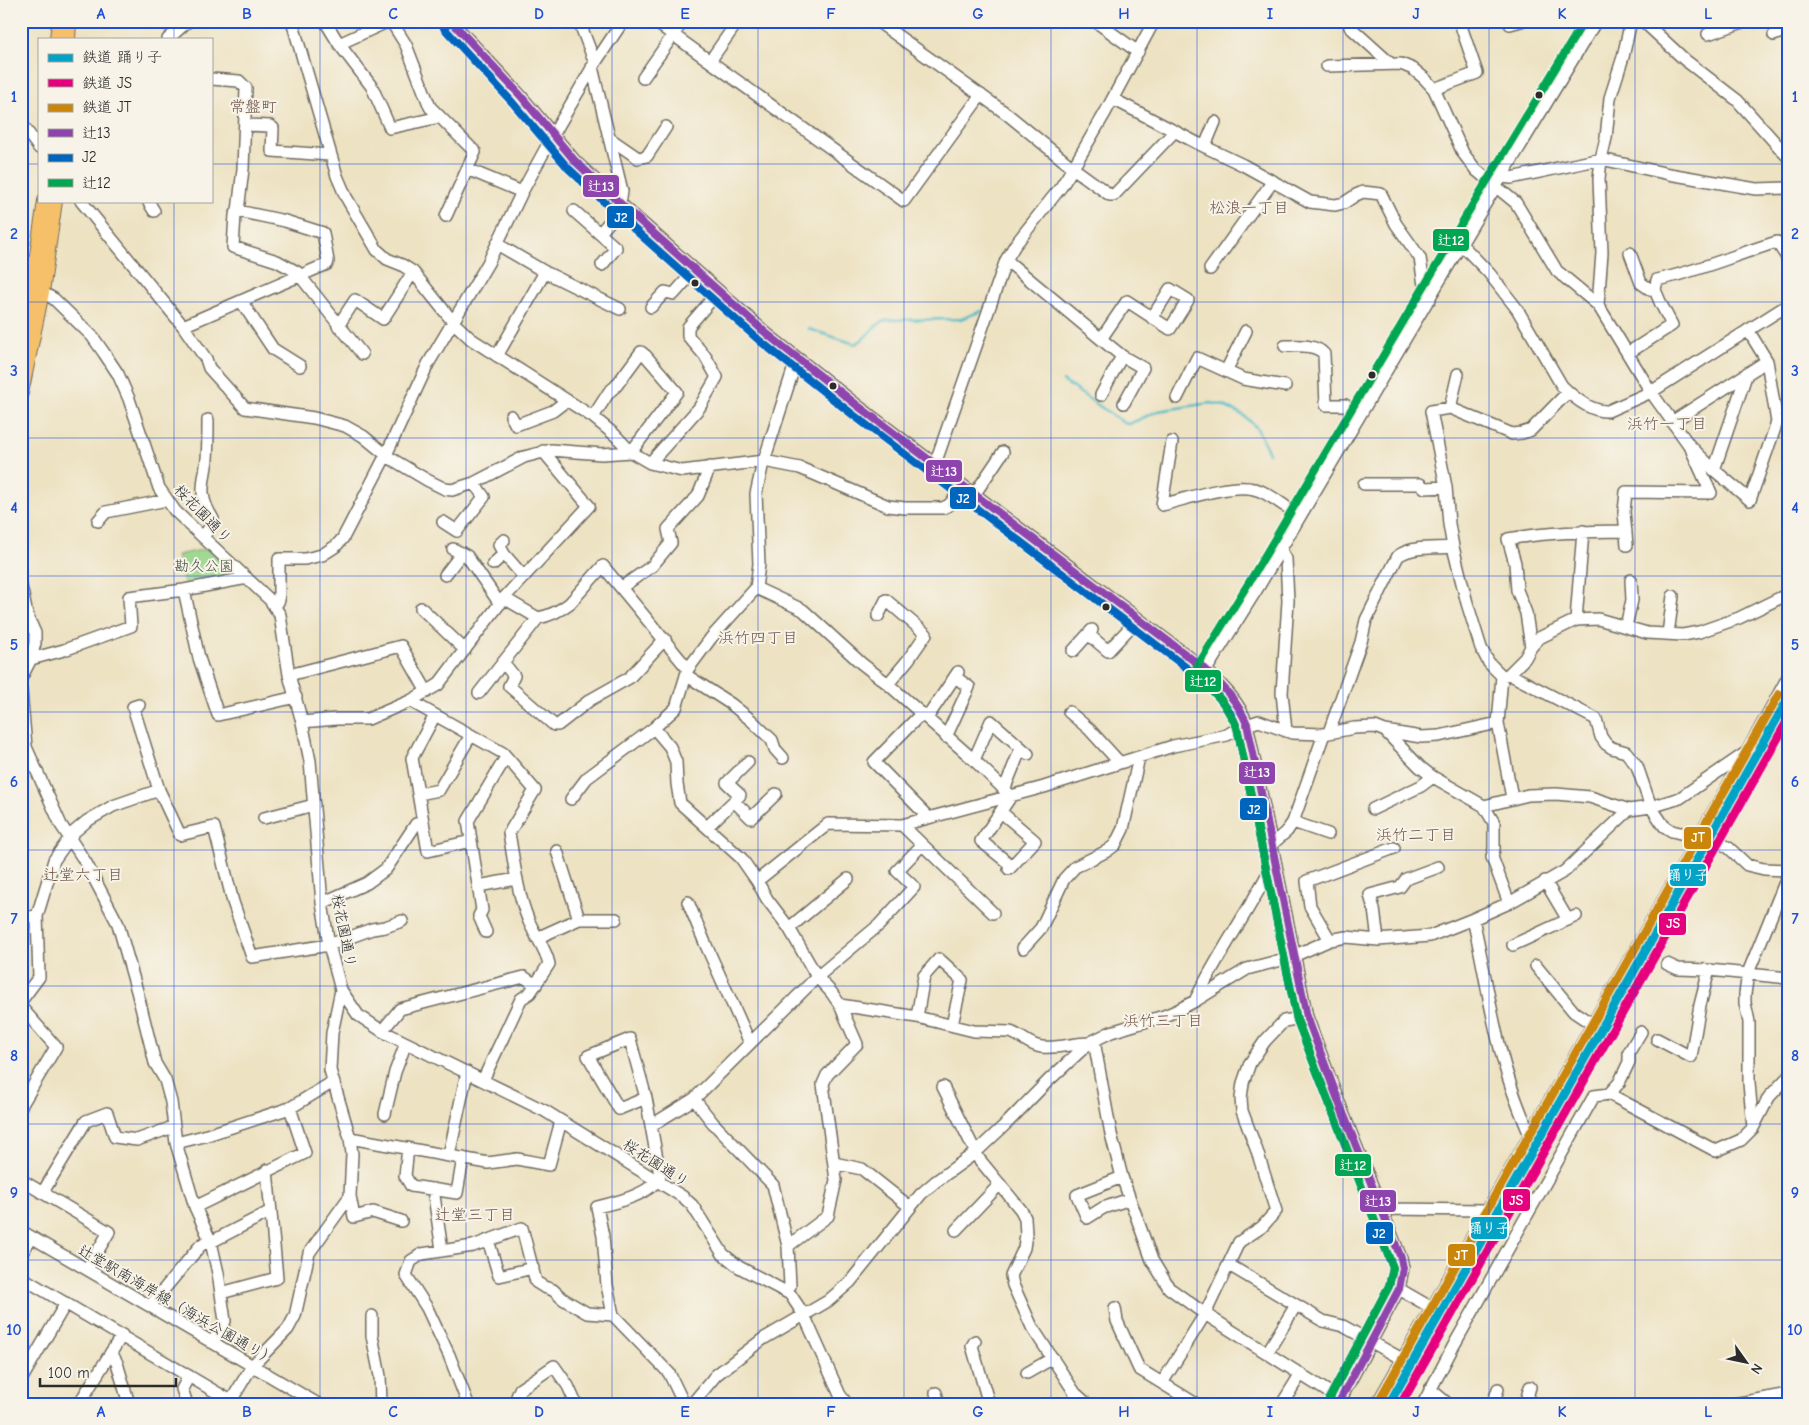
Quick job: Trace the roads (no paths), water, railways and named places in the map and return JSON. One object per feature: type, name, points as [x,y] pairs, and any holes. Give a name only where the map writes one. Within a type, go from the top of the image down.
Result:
[{"type":"main road","points":[[57,38],[59,21]]},
{"type":"main road","points":[[68,38],[70,21]]},
{"type":"main road","points":[[21,393],[32,288],[45,202]]},
{"type":"main road","points":[[21,343],[32,288],[55,202]]},
{"type":"street","points":[[169,38],[188,21]]},
{"type":"street","points":[[292,21],[330,155],[346,197],[377,250],[388,259],[413,272],[454,323],[471,339],[592,417],[615,435],[631,452],[650,463],[682,471],[764,461],[800,468],[888,506],[913,509],[949,506],[964,487]]},
{"type":"street","points":[[325,21],[339,44],[372,87],[390,128],[440,117]]},
{"type":"street","points":[[339,44],[390,21],[406,46],[430,107],[474,152],[446,216]]},
{"type":"street","points":[[451,21],[520,95],[575,161],[719,291],[797,358],[974,495],[1206,670],[1223,686],[1239,707],[1247,724],[1307,1016],[1401,1258],[1403,1268],[1399,1289],[1342,1402],[1168,1288],[1152,1260],[1122,1178],[1092,1042]]},
{"type":"street","points":[[579,21],[594,65],[622,191],[622,205],[600,233]]},
{"type":"street","points":[[276,607],[279,600],[279,559],[305,559],[322,555],[336,546],[351,525],[428,364],[454,323],[553,135],[594,65],[623,21]]},
{"type":"street","points":[[654,21],[904,202],[981,95]]},
{"type":"street","points":[[643,78],[683,21]]},
{"type":"street","points":[[710,61],[738,21]]},
{"type":"street","points":[[877,21],[1007,114],[1073,168],[1110,195],[1114,194],[1174,131]]},
{"type":"street","points":[[1095,21],[1138,52]]},
{"type":"street","points":[[935,464],[1006,260],[1015,245],[1061,187],[1073,168],[1113,99],[1154,21]]},
{"type":"street","points":[[1349,21],[1350,27],[1391,64]]},
{"type":"street","points":[[1510,21],[1510,24],[1521,21]]},
{"type":"street","points":[[1206,670],[1596,21]]},
{"type":"street","points":[[1598,305],[1602,253],[1599,179],[1601,159],[1606,138],[1610,98],[1623,57],[1631,21]]},
{"type":"street","points":[[1643,21],[1684,60],[1737,100],[1788,157]]},
{"type":"street","points":[[1708,34],[1746,21]]},
{"type":"street","points":[[1434,89],[1477,72],[1462,28]]},
{"type":"street","points":[[1774,35],[1788,29]]},
{"type":"street","points":[[1327,66],[1401,64],[1413,69],[1424,78],[1434,89],[1463,153],[1476,170],[1500,182],[1516,203],[1557,271],[1598,305],[1651,392],[1689,445],[1714,470],[1750,500],[1783,422],[1767,361],[1748,330]]},
{"type":"street","points":[[212,79],[239,80],[246,88],[238,211],[235,215],[233,247],[277,261],[296,272],[362,354]]},
{"type":"street","points":[[1113,99],[1174,131],[1244,164],[1310,202],[1325,205],[1344,203],[1363,192],[1381,194],[1396,224],[1420,258],[1425,292],[1430,299]]},
{"type":"street","points":[[1205,146],[1215,122]]},
{"type":"street","points":[[21,123],[38,147]]},
{"type":"street","points":[[245,125],[270,126],[273,128],[272,151],[330,155]]},
{"type":"street","points":[[609,138],[638,158],[647,156],[667,127]]},
{"type":"street","points":[[1500,182],[1601,159],[1669,174],[1756,189],[1788,188]]},
{"type":"street","points":[[467,169],[522,192]]},
{"type":"street","points":[[1210,268],[1273,181]]},
{"type":"street","points":[[82,202],[183,326],[206,359],[209,368],[245,408],[314,418],[345,426],[363,436],[386,455],[445,489],[452,490],[474,483],[504,466],[543,451],[602,454],[631,452],[677,392],[641,352],[592,417]]},
{"type":"street","points":[[183,326],[327,264],[323,232],[285,221],[238,211]]},
{"type":"street","points":[[574,211],[616,248],[602,265]]},
{"type":"street","points":[[1628,353],[1672,325],[1655,290],[1657,280],[1685,274],[1744,252],[1778,242],[1788,259]]},
{"type":"street","points":[[497,244],[545,272],[620,309]]},
{"type":"street","points":[[1462,245],[1489,273],[1517,309],[1562,386],[1593,409],[1600,411],[1608,411],[1651,392],[1788,305]]},
{"type":"street","points":[[1630,254],[1641,283],[1648,289],[1655,290]]},
{"type":"street","points":[[1006,260],[1122,356],[1153,375]]},
{"type":"street","points":[[651,307],[665,292],[674,294],[695,270]]},
{"type":"street","points":[[338,326],[355,300],[383,319],[413,272]]},
{"type":"street","points":[[497,356],[545,272]]},
{"type":"street","name":"桜花園通り","points":[[32,288],[54,299],[92,336],[118,374],[129,400],[159,488],[175,511],[247,578],[279,611],[289,675],[302,722],[312,777],[322,903],[329,946],[341,990],[358,1015],[382,1031],[483,1080],[561,1121],[658,1180],[692,1205],[714,1242],[730,1261],[787,1291],[804,1315],[840,1395],[847,1404]]},
{"type":"street","points":[[650,463],[699,408],[717,377],[705,356],[688,336],[688,327],[719,291]]},
{"type":"street","points":[[1101,339],[1123,299],[1152,318]]},
{"type":"street","points":[[241,301],[273,349],[300,366]]},
{"type":"street","points":[[1226,371],[1246,331]]},
{"type":"street","points":[[1285,346],[1321,350],[1324,354],[1326,405],[1345,405],[1360,415]]},
{"type":"street","points":[[1101,395],[1122,356]]},
{"type":"street","points":[[571,799],[587,778],[654,728],[676,708],[687,672],[711,638],[756,588],[759,564],[756,494],[764,461],[797,358]]},
{"type":"street","points":[[1177,398],[1197,358],[1243,379],[1285,386]]},
{"type":"street","points":[[1672,422],[1767,361]]},
{"type":"street","points":[[1124,403],[1143,368]]},
{"type":"street","points":[[1450,408],[1458,374]]},
{"type":"street","points":[[1714,470],[1747,374]]},
{"type":"street","points":[[1568,392],[1531,430],[1522,433],[1512,434],[1450,408],[1431,411],[1446,487],[1453,547],[1475,632],[1488,663],[1505,675],[1596,719],[1601,737],[1606,744],[1626,752],[1637,766],[1651,807],[1664,826],[1680,833],[1700,834],[1710,837],[1729,848],[1747,865],[1764,869],[1788,870]]},
{"type":"street","points":[[511,416],[516,425],[553,411],[566,401]]},
{"type":"street","points":[[203,536],[213,523],[213,519],[206,509],[202,486],[206,460],[208,420]]},
{"type":"street","points":[[1172,442],[1162,505],[1222,490],[1246,488],[1256,489],[1285,506]]},
{"type":"street","points":[[1627,545],[1624,512],[1626,492],[1670,493],[1676,491],[1711,493],[1689,445]]},
{"type":"street","points":[[302,722],[368,719],[410,701],[438,685],[502,601],[589,506],[543,451]]},
{"type":"street","points":[[974,495],[1003,452]]},
{"type":"street","points":[[622,587],[652,566],[670,543],[668,530],[698,496],[710,467]]},
{"type":"street","points":[[443,522],[457,531],[479,504],[484,497],[474,483]]},
{"type":"street","points":[[1364,484],[1420,484],[1426,488],[1446,487]]},
{"type":"street","points":[[98,520],[106,512],[167,500]]},
{"type":"street","points":[[1531,647],[1526,612],[1517,590],[1515,563],[1508,539],[1583,531],[1626,531]]},
{"type":"street","points":[[1576,620],[1583,531]]},
{"type":"street","points":[[504,540],[499,545],[504,554],[524,577]]},
{"type":"street","points":[[1272,844],[1287,831],[1293,822],[1361,642],[1366,620],[1398,556],[1406,550],[1415,548],[1453,547]]},
{"type":"street","points":[[1280,548],[1286,559],[1288,601],[1282,693],[1286,731]]},
{"type":"street","points":[[446,575],[457,551],[467,556],[502,601],[538,618]]},
{"type":"street","points":[[493,564],[504,554]]},
{"type":"street","points":[[479,693],[538,618],[564,608],[604,566],[665,639],[687,672],[751,720],[772,740],[775,749],[783,758]]},
{"type":"street","points":[[31,659],[64,650],[131,626],[130,597],[184,590],[247,578]]},
{"type":"street","points":[[1626,626],[1632,600],[1631,580]]},
{"type":"street","points":[[21,586],[27,615],[35,633],[35,643],[31,659],[21,678]]},
{"type":"street","points":[[756,588],[803,610],[861,663],[888,684],[974,760],[1008,793]]},
{"type":"street","points":[[184,590],[199,658],[218,715],[296,697]]},
{"type":"street","points":[[1512,798],[1498,723],[1505,675],[1526,658],[1531,647],[1539,638],[1576,620],[1598,618],[1647,633],[1683,635],[1740,618],[1788,594]]},
{"type":"street","points":[[1668,634],[1673,596]]},
{"type":"street","points":[[878,616],[886,600],[926,634],[888,684]]},
{"type":"street","points":[[421,608],[465,650]]},
{"type":"street","points":[[1072,651],[1090,632],[1108,651],[1138,619]]},
{"type":"street","points":[[503,662],[514,676],[509,686],[554,725],[558,725],[590,700],[629,678],[665,639]]},
{"type":"street","points":[[289,675],[401,646],[427,692]]},
{"type":"street","points":[[928,817],[874,762],[924,716],[957,674],[969,687],[946,737]]},
{"type":"street","points":[[1377,1404],[1489,1210],[1788,677]]},
{"type":"street","points":[[21,690],[26,747],[48,800],[86,863],[118,924],[155,1063],[164,1080],[171,1102],[176,1143],[196,1207],[210,1240],[221,1293],[225,1321],[211,1342]]},
{"type":"street","points":[[410,701],[503,753],[534,790],[509,832],[522,902],[549,964],[530,993],[521,999],[483,1080]]},
{"type":"street","points":[[139,705],[133,707],[159,790],[180,835],[214,827],[234,902],[252,956],[329,946],[372,929],[402,921]]},
{"type":"street","points":[[1069,712],[1092,732],[1120,763]]},
{"type":"street","points":[[436,715],[412,758],[428,851],[471,842]]},
{"type":"street","points":[[757,881],[828,824],[902,825],[1173,746],[1227,735],[1247,724],[1263,721],[1292,733],[1327,733],[1354,728],[1375,727],[1421,737],[1439,736],[1498,723]]},
{"type":"street","points":[[974,760],[991,722],[1025,751],[1001,812],[981,841],[1010,868],[1035,841],[1001,812]]},
{"type":"street","points":[[654,728],[670,747],[676,762],[680,803],[741,858],[767,899],[789,928],[817,977],[840,1005],[857,1044],[827,1075],[823,1084],[836,1180],[828,1216],[788,1246]]},
{"type":"street","points":[[1385,730],[1420,767],[1433,777],[1484,806],[1494,823],[1494,849],[1492,857],[1509,903]]},
{"type":"street","points":[[419,794],[439,790],[471,735]]},
{"type":"street","points":[[1484,806],[1528,795],[1573,795],[1590,797],[1629,810],[1651,807],[1680,798],[1747,752]]},
{"type":"street","points":[[486,932],[479,916],[482,910],[468,821],[506,757]]},
{"type":"street","points":[[1023,948],[1041,928],[1064,879],[1075,867],[1115,845],[1123,829],[1139,757]]},
{"type":"street","points":[[707,827],[740,796],[727,783],[748,762]]},
{"type":"street","points":[[1373,809],[1421,786],[1433,777]]},
{"type":"street","points":[[21,1001],[39,977],[37,916],[54,860],[74,832],[87,821],[113,806],[159,790]]},
{"type":"street","points":[[734,801],[751,818],[776,794]]},
{"type":"street","points":[[264,818],[314,805]]},
{"type":"street","points":[[692,1404],[716,1375],[763,1339],[828,1301],[850,1282],[910,1207],[935,1182],[975,1153],[1048,1080],[1092,1042],[1110,1032],[1164,1016],[1195,1001],[1247,969],[1294,956],[1330,940],[1346,937],[1378,940],[1430,936],[1473,919],[1509,903],[1571,866],[1629,810]]},
{"type":"street","points":[[322,903],[367,883],[386,869],[416,824],[423,821]]},
{"type":"street","points":[[1293,822],[1328,834]]},
{"type":"street","points":[[902,825],[993,913]]},
{"type":"street","points":[[652,1125],[694,1099],[817,977],[879,925],[914,887],[897,871],[922,845]]},
{"type":"street","points":[[1330,940],[1310,906],[1306,881],[1394,848]]},
{"type":"street","points":[[557,851],[579,919]]},
{"type":"street","points":[[1195,1001],[1210,970],[1256,898],[1274,862]]},
{"type":"street","points":[[1378,940],[1370,895],[1400,887],[1405,875],[1438,867]]},
{"type":"street","points":[[1753,1128],[1749,1084],[1749,1022],[1745,1003],[1748,974],[1788,876]]},
{"type":"street","points":[[478,886],[517,879]]},
{"type":"street","points":[[789,928],[844,879]]},
{"type":"street","points":[[1513,945],[1572,918],[1545,881]]},
{"type":"street","points":[[688,902],[704,943],[750,1043]]},
{"type":"street","points":[[21,918],[37,916]]},
{"type":"street","points":[[537,938],[579,919],[616,919]]},
{"type":"street","points":[[1473,919],[1485,972],[1488,999],[1500,1049],[1514,1094],[1530,1135]]},
{"type":"street","points":[[917,1017],[924,976],[939,958],[962,980],[952,1025]]},
{"type":"street","points":[[1667,964],[1678,969],[1709,970],[1788,978]]},
{"type":"street","points":[[1536,966],[1574,1012],[1592,1024]]},
{"type":"street","points":[[1658,1039],[1691,1057],[1700,1005],[1709,970]]},
{"type":"street","points":[[382,1031],[400,1008],[524,978],[536,985]]},
{"type":"street","points":[[341,990],[332,1033],[330,1070],[350,1138],[352,1154],[350,1196],[354,1217],[373,1212],[401,1221]]},
{"type":"street","points":[[840,1005],[917,1017],[974,1031],[1015,1033],[1035,1046],[1043,1048],[1092,1042]]},
{"type":"street","points":[[21,1008],[56,1047],[21,1106]]},
{"type":"street","points":[[1162,1383],[1205,1314],[1239,1242],[1262,1227],[1276,1211],[1242,1111],[1243,1083],[1256,1051],[1284,1020],[1307,1016]]},
{"type":"street","points":[[1609,1094],[1619,1083],[1629,1062],[1629,1052],[1641,1032]]},
{"type":"street","points":[[646,1098],[619,1109],[588,1056],[630,1039],[646,1098],[652,1125],[660,1175],[658,1180],[639,1194],[597,1207],[607,1285],[614,1315],[669,1373],[684,1404]]},
{"type":"street","points":[[385,1114],[406,1043]]},
{"type":"street","points":[[450,1155],[467,1072]]},
{"type":"street","points":[[1423,1404],[1594,1096],[1609,1094],[1716,1151],[1741,1140],[1753,1128],[1769,1097],[1788,1077]]},
{"type":"street","points":[[176,1143],[204,1136],[290,1108],[333,1082]]},
{"type":"street","points":[[943,1087],[975,1153],[1021,1210],[1025,1218],[1026,1234],[1024,1248],[1011,1276],[1013,1285],[1032,1327],[1075,1393],[1087,1404]]},
{"type":"street","points":[[694,1099],[713,1123],[773,1185],[788,1246],[790,1286],[787,1291]]},
{"type":"street","points":[[196,1207],[304,1153],[290,1108]]},
{"type":"street","points":[[43,1192],[86,1121],[108,1113],[115,1137],[137,1140],[173,1127]]},
{"type":"street","points":[[350,1138],[488,1163],[518,1159],[549,1165],[561,1121]]},
{"type":"street","points":[[408,1148],[405,1176],[411,1186],[457,1193],[463,1158]]},
{"type":"street","points":[[834,1163],[862,1169],[910,1207]]},
{"type":"street","points":[[221,1293],[277,1278],[267,1170]]},
{"type":"street","points":[[1122,1178],[1077,1195],[1087,1218],[1104,1208],[1130,1199]]},
{"type":"street","points":[[21,1180],[110,1232],[87,1269]]},
{"type":"street","points":[[956,1230],[1000,1184]]},
{"type":"street","points":[[433,1189],[442,1250]]},
{"type":"street","points":[[21,1277],[122,1335],[231,1402],[252,1366],[288,1329],[295,1316],[309,1254],[350,1196]]},
{"type":"street","points":[[1381,1209],[1489,1210]]},
{"type":"street","points":[[150,1306],[200,1246],[271,1211]]},
{"type":"street","points":[[468,1404],[449,1355],[429,1313],[406,1275],[411,1260],[422,1254],[472,1246],[522,1228],[536,1282],[553,1290],[587,1313],[614,1315]]},
{"type":"street","points":[[21,1255],[26,1234]]},
{"type":"street","name":"辻堂駅南海岸線（海浜公園通り）","points":[[26,1234],[318,1404]]},
{"type":"street","points":[[488,1240],[499,1276],[532,1268]]},
{"type":"street","points":[[1229,1265],[1323,1321],[1343,1326],[1402,1359]]},
{"type":"street","points":[[1399,1289],[1432,1308]]},
{"type":"street","points":[[21,1380],[66,1303]]},
{"type":"street","points":[[1266,1353],[1296,1304]]},
{"type":"street","points":[[1115,1308],[1118,1321],[1139,1368],[1196,1404]]},
{"type":"street","points":[[372,1316],[372,1336],[380,1376],[381,1404]]},
{"type":"street","points":[[80,1404],[122,1335]]},
{"type":"street","points":[[975,1341],[972,1346],[989,1404]]},
{"type":"street","points":[[111,1352],[117,1363],[129,1404]]},
{"type":"street","points":[[1027,1373],[1053,1358]]},
{"type":"street","points":[[514,1404],[520,1388],[554,1366],[568,1386],[576,1404]]},
{"type":"street","points":[[1282,1404],[1300,1375]]},
{"type":"street","points":[[187,1404],[182,1389],[189,1376]]},
{"type":"street","points":[[1525,1404],[1530,1387]]},
{"type":"street","points":[[1430,1389],[1448,1404]]},
{"type":"street","points":[[1493,1404],[1498,1389]]},
{"type":"street","points":[[1734,1404],[1788,1394]]},
{"type":"waterway","points":[[809,329],[855,344],[877,325],[887,320],[960,319],[982,311]]},
{"type":"waterway","points":[[1063,381],[1124,423],[1129,424],[1158,411],[1210,403],[1222,405],[1243,415],[1257,428],[1269,453]]},
{"type":"railway","points":[[1403,1404],[1788,718]]},
{"type":"rail line","name":"JT","points":[[1380,1399],[1779,694]]},
{"type":"rail line","name":"踊り子","points":[[1389,1404],[1788,699]]},
{"type":"rail line","name":"JS","points":[[1401,1404],[1788,720]]},
{"type":"district","name":"常盤町","points":[[253,106]]},
{"type":"district","name":"松浪一丁目","points":[[1249,207]]},
{"type":"district","name":"浜竹一丁目","points":[[1667,423]]},
{"type":"district","name":"浜竹四丁目","points":[[758,637]]},
{"type":"district","name":"浜竹二丁目","points":[[1416,834]]},
{"type":"district","name":"辻堂六丁目","points":[[83,874]]},
{"type":"district","name":"浜竹三丁目","points":[[1163,1020]]},
{"type":"district","name":"辻堂三丁目","points":[[475,1214]]},
{"type":"park label","name":"勘久公園","points":[[204,566]]}]
